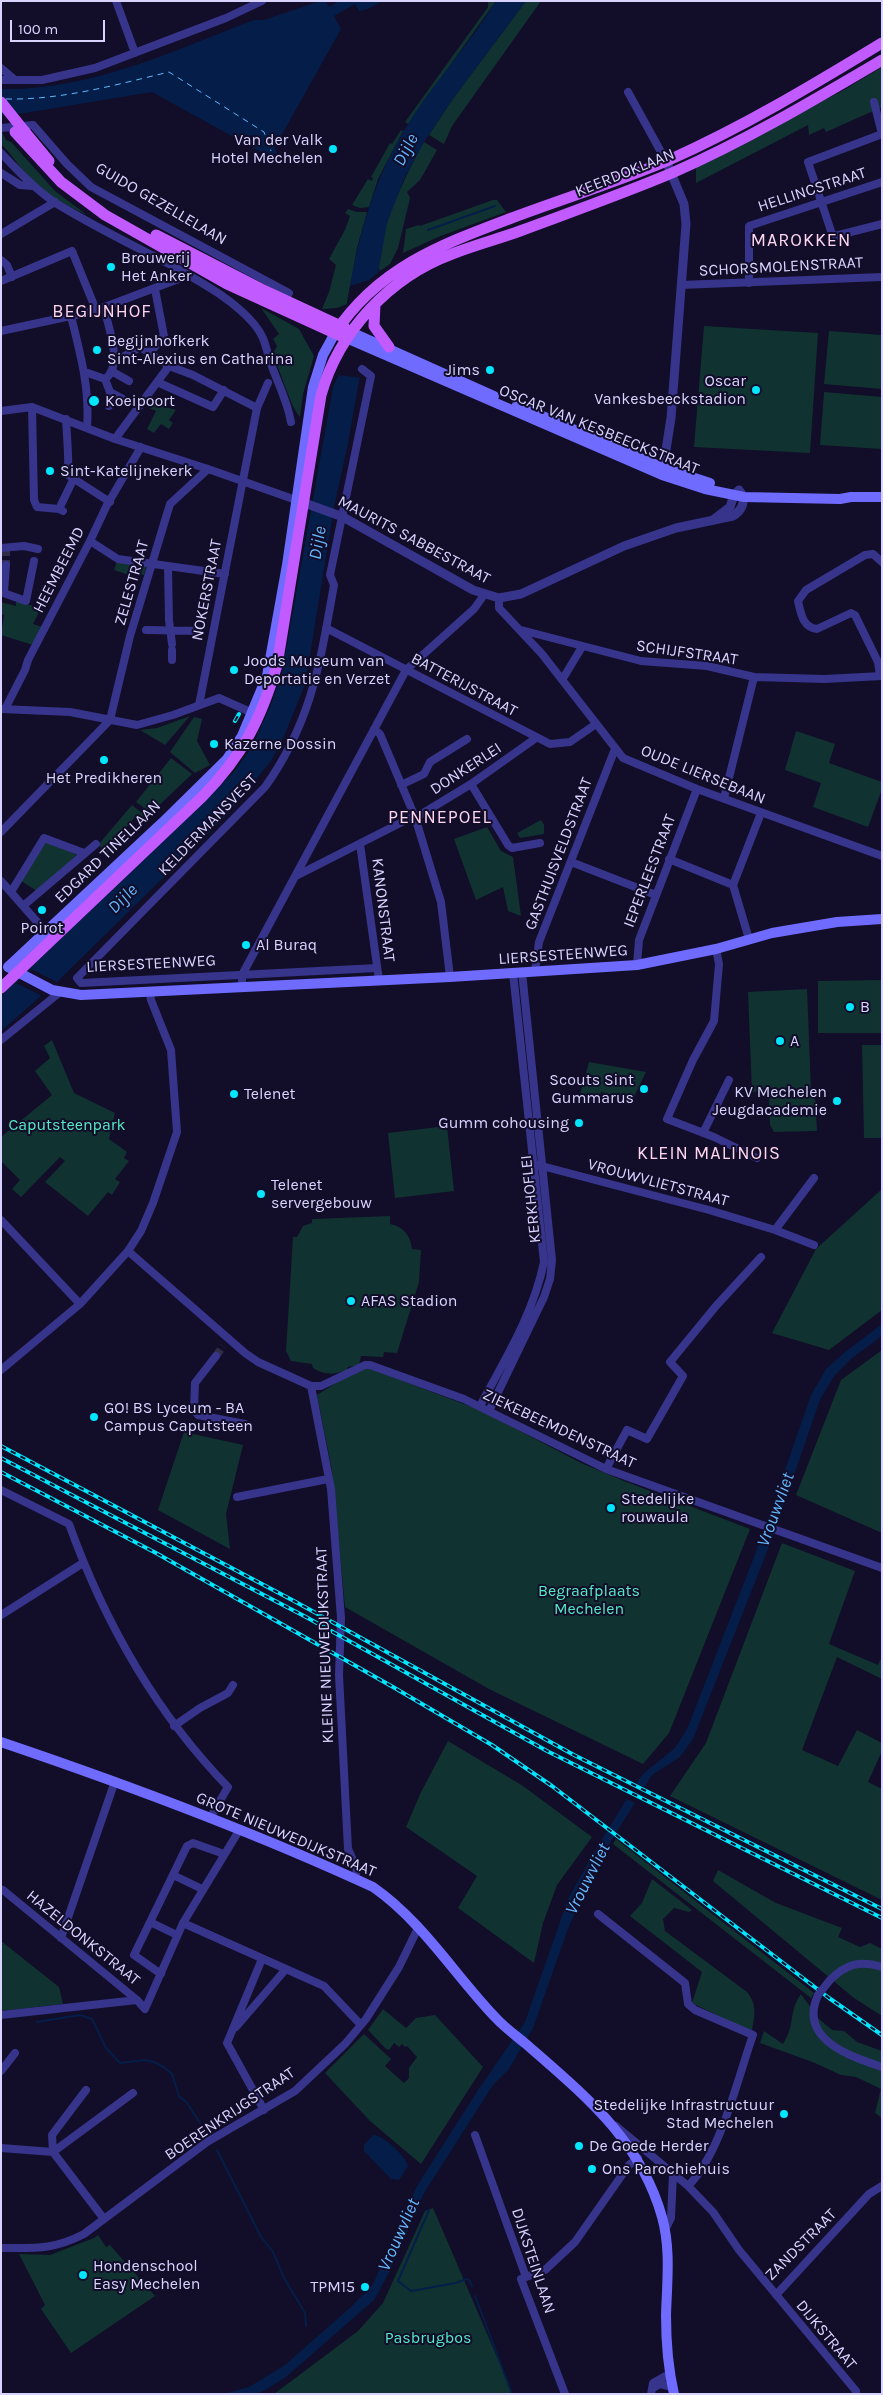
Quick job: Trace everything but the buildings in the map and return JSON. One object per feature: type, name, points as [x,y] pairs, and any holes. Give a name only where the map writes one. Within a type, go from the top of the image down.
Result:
[{"type":"main road","name":"KEERDOKLAAN","points":[[343,330],[377,286],[424,253],[469,234],[666,161],[757,116],[882,43]]},
{"type":"main road","name":"KEERDOKLAAN","points":[[343,330],[374,305],[383,295],[415,273],[451,254],[566,214],[672,172],[784,117],[882,60]]},
{"type":"main road","points":[[1,102],[20,132]]},
{"type":"main road","points":[[1,115],[20,132]]},
{"type":"main road","name":"GUIDO GEZELLELAAN","points":[[20,132],[79,189],[142,228],[343,330]]},
{"type":"main road","points":[[374,305],[374,326],[388,347]]},
{"type":"main road","points":[[304,502],[318,404],[326,376],[338,352],[343,330]]},
{"type":"main road","points":[[304,502],[313,387],[323,355],[343,330]]},
{"type":"main road","name":"OSCAR VAN KESBEECKSTRAAT","points":[[343,330],[367,343],[663,471],[739,494],[841,493],[852,497],[882,497]]},
{"type":"main road","name":"OSCAR VAN KESBEECKSTRAAT","points":[[367,343],[388,347],[663,471]]},
{"type":"main road","name":"EDGARD TINELLAAN","points":[[13,969],[217,781],[242,749],[277,665],[304,502]]},
{"type":"main road","name":"EDGARD TINELLAAN","points":[[13,969],[46,932],[107,876],[227,759],[257,714]]},
{"type":"main road","name":"LIERSESTEENWEG","points":[[13,969],[56,992],[81,995],[150,994],[242,981],[378,980],[450,977],[637,965],[716,949],[749,939],[810,926],[882,919]]},
{"type":"main road","points":[[1,988],[13,969]]},
{"type":"main road","name":"GROTE NIEUWEDIJKSTRAAT","points":[[1,1742],[115,1781],[240,1829],[373,1887],[390,1899],[418,1928],[495,2017],[612,2123],[638,2158],[656,2198],[665,2230],[668,2273],[667,2336],[673,2391]]},
{"type":"street","points":[[116,1],[135,52]]},
{"type":"street","points":[[1,80],[42,80],[74,73],[226,18],[259,3]]},
{"type":"street","points":[[1,68],[15,80]]},
{"type":"street","points":[[628,92],[672,172],[684,204],[686,224],[671,418],[663,471]]},
{"type":"street","points":[[874,102],[882,134],[808,162],[832,234],[835,236],[882,224]]},
{"type":"street","name":"GUIDO GEZELLELAAN","points":[[1,128],[32,125],[91,187],[232,273],[285,301]]},
{"type":"street","points":[[1,154],[32,186],[55,202],[189,275],[221,295],[250,320],[267,345],[269,357],[284,393],[291,422]]},
{"type":"street","points":[[1,173],[20,185],[32,186]]},
{"type":"street","name":"HELLINCSTRAAT","points":[[749,283],[749,226],[882,182]]},
{"type":"street","points":[[1,234],[55,202]]},
{"type":"street","points":[[1,281],[72,250],[100,308],[116,361],[113,372],[105,379],[97,378],[85,372]]},
{"type":"street","points":[[1,260],[7,265],[12,277]]},
{"type":"street","points":[[221,295],[232,273]]},
{"type":"street","points":[[1,331],[100,308],[189,275]]},
{"type":"street","name":"SCHORSMOLENSTRAAT","points":[[681,285],[882,277]]},
{"type":"street","points":[[149,354],[164,336],[155,289]]},
{"type":"street","points":[[71,316],[85,372],[88,403],[87,427]]},
{"type":"street","points":[[116,361],[140,347],[169,366],[224,390],[257,408]]},
{"type":"street","points":[[115,439],[169,366]]},
{"type":"street","name":"KELDERMANSVEST","points":[[78,980],[86,969],[265,787],[301,725],[311,698],[326,628],[334,586],[330,575],[340,516],[370,376],[362,369]]},
{"type":"street","points":[[113,372],[129,381]]},
{"type":"street","points":[[105,379],[110,392],[109,406]]},
{"type":"street","points":[[157,382],[213,407],[224,390]]},
{"type":"street","name":"NOKERSTRAAT","points":[[199,705],[257,408],[268,383]]},
{"type":"street","points":[[110,392],[123,399]]},
{"type":"street","points":[[1,411],[32,407],[115,439],[208,468],[304,502]]},
{"type":"street","points":[[32,407],[34,500],[37,506],[61,510],[73,480]]},
{"type":"street","points":[[66,420],[69,450],[68,475],[73,480],[110,502]]},
{"type":"street","name":"HEEMBEEMD","points":[[3,709],[25,670],[28,660],[90,541],[98,521],[141,447]]},
{"type":"street","name":"ZELESTRAAT","points":[[110,720],[130,636],[170,504],[208,468]]},
{"type":"street","name":"MAURITS SABBESTRAAT","points":[[304,502],[340,516],[484,595],[499,598],[521,594],[624,546],[676,528],[714,520],[730,507],[739,494]]},
{"type":"street","points":[[90,541],[118,559],[225,574]]},
{"type":"street","points":[[1,548],[24,546],[38,549]]},
{"type":"street","points":[[881,676],[878,662],[855,615],[851,613],[841,616],[816,629],[805,623],[798,601],[806,590],[815,587],[865,555],[873,554],[882,562]]},
{"type":"street","points":[[6,565],[3,592],[26,601],[34,561]]},
{"type":"street","points":[[168,567],[172,660]]},
{"type":"street","points":[[242,981],[295,876],[406,670],[474,609],[484,595]]},
{"type":"street","name":"OUDE LIERSEBAAN","points":[[499,598],[499,608],[521,630],[623,758],[697,789],[882,856]]},
{"type":"street","name":"BATTERIJSTRAAT","points":[[326,628],[536,738]]},
{"type":"street","points":[[146,630],[200,631]]},
{"type":"street","name":"SCHIJFSTRAAT","points":[[521,630],[641,661],[707,666],[754,677],[824,679],[881,676]]},
{"type":"street","points":[[562,680],[582,647]]},
{"type":"street","points":[[724,798],[754,677]]},
{"type":"street","points":[[3,709],[70,712],[137,725],[219,698],[257,714]]},
{"type":"street","points":[[1,832],[110,720]]},
{"type":"street","points":[[536,738],[550,744],[570,742],[596,724]]},
{"type":"street","points":[[374,728],[380,734],[415,817],[441,902],[450,977]]},
{"type":"street","name":"DONKERLEI","points":[[295,876],[415,817],[471,784],[536,738]]},
{"type":"street","points":[[401,785],[424,774],[430,762],[467,739]]},
{"type":"street","name":"GASTHUISVELDSTRAAT","points":[[535,971],[539,942],[615,749]]},
{"type":"street","points":[[471,784],[508,845],[512,848],[540,843]]},
{"type":"street","name":"IEPERLEESTRAAT","points":[[637,965],[638,940],[697,789]]},
{"type":"street","points":[[749,939],[733,885],[761,813]]},
{"type":"street","points":[[11,892],[44,838],[84,854]]},
{"type":"street","points":[[23,906],[96,844]]},
{"type":"street","name":"KANONSTRAAT","points":[[360,844],[378,980]]},
{"type":"street","points":[[669,859],[733,885]]},
{"type":"street","points":[[571,862],[656,895]]},
{"type":"street","points":[[1,880],[46,932]]},
{"type":"street","points":[[716,949],[719,964],[714,1021],[667,1119],[757,1158]]},
{"type":"street","name":"LIERSESTEENWEG","points":[[78,980],[81,983],[242,981],[377,968]]},
{"type":"street","name":"KERKHOFLEI","points":[[480,1406],[528,1314],[538,1291],[544,1262],[538,1165],[518,972]]},
{"type":"street","points":[[1,1040],[56,992]]},
{"type":"street","points":[[1,1370],[80,1304],[128,1251],[141,1231],[153,1203],[160,1196],[168,1171],[167,1162],[177,1132],[172,1080],[174,1071],[171,1050],[150,994]]},
{"type":"street","points":[[703,1133],[729,1080]]},
{"type":"street","name":"KERKHOFLEI","points":[[489,1411],[535,1319],[550,1279],[552,1260],[538,1165]]},
{"type":"street","name":"VROUWVLIETSTRAAT","points":[[538,1165],[709,1210],[775,1230],[814,1245]]},
{"type":"street","points":[[775,1230],[814,1178]]},
{"type":"street","points":[[3,1224],[80,1304]]},
{"type":"street","points":[[128,1251],[226,1343],[258,1362],[311,1386]]},
{"type":"street","points":[[606,1469],[627,1430],[647,1439],[683,1376],[670,1362],[716,1306],[761,1257]]},
{"type":"street","points":[[216,1356],[195,1383],[194,1410],[198,1415],[245,1424]]},
{"type":"street","name":"ZIEKEBEEMDENSTRAAT","points":[[311,1386],[321,1386],[365,1365],[370,1365],[480,1406],[606,1469],[882,1568]]},
{"type":"street","name":"KLEINE NIEUWEDIJKSTRAAT","points":[[311,1386],[328,1479],[341,1618],[339,1675],[348,1849],[357,1869],[355,1879]]},
{"type":"street","points":[[237,1496],[328,1479]]},
{"type":"street","points":[[1,1490],[69,1524],[83,1563],[103,1608],[131,1658],[174,1726],[228,1787],[210,1818]]},
{"type":"street","points":[[1,1615],[83,1563]]},
{"type":"street","points":[[174,1726],[200,1708],[228,1693],[233,1685]]},
{"type":"street","points":[[61,1938],[115,1781]]},
{"type":"street","points":[[224,1854],[190,1843],[172,1875],[134,1955],[161,1974],[183,1923],[240,1829]]},
{"type":"street","points":[[172,1875],[202,1889]]},
{"type":"street","name":"HAZELDONKSTRAAT","points":[[3,1890],[137,2000],[145,2009],[161,1974]]},
{"type":"street","points":[[598,1914],[685,1983],[688,2004],[695,2010],[753,2035],[714,2150],[698,2177],[688,2186],[612,2123]]},
{"type":"street","points":[[150,1922],[177,1935]]},
{"type":"street","points":[[183,1923],[324,1986],[361,2024]]},
{"type":"street","name":"BOERENKRIJGSTRAAT","points":[[1,2248],[44,2248],[64,2245],[104,2220],[207,2142],[295,2091],[346,2044],[399,1967],[418,1928]]},
{"type":"street","points":[[262,1959],[227,2043],[228,2048],[264,2110]]},
{"type":"street","points":[[882,1967],[857,1963],[842,1969],[818,1995],[813,2014],[822,2037],[836,2048],[882,2067]]},
{"type":"street","points":[[231,2032],[286,1969]]},
{"type":"street","points":[[1,2015],[137,2000]]},
{"type":"street","points":[[1,2071],[15,2053]]},
{"type":"street","points":[[86,2090],[52,2135],[53,2152],[104,2220]]},
{"type":"street","points":[[1,2148],[53,2152],[133,2093]]},
{"type":"street","name":"DIJKSTEINLAAN","points":[[475,2136],[526,2277],[521,2279],[565,2394]]},
{"type":"street","points":[[526,2277],[545,2270],[575,2242],[629,2165],[638,2158]]},
{"type":"street","points":[[665,2230],[671,2218],[673,2174]]},
{"type":"street","name":"ZANDSTRAAT","points":[[688,2186],[713,2212],[739,2250],[776,2295],[869,2194],[882,2186]]},
{"type":"street","name":"DIJKSTRAAT","points":[[776,2295],[856,2392]]},
{"type":"street","points":[[651,2392],[653,2384],[671,2373]]},
{"type":"street","points":[[651,2392],[660,2384],[673,2391]]},
{"type":"green space","points":[[488,1],[496,1],[408,124],[405,122],[488,7]]},
{"type":"green space","points":[[526,1],[541,1],[452,126],[444,144],[429,135],[452,100]]},
{"type":"green space","points":[[882,67],[882,107],[826,132],[824,128],[809,135],[808,125],[696,183],[696,167],[844,90]]},
{"type":"green space","points":[[401,130],[403,131],[378,179],[369,207],[360,208],[352,205],[368,179],[372,181],[373,178],[371,177],[390,143],[392,144]]},
{"type":"green space","points":[[2,132],[6,140],[11,142],[55,191],[87,215],[48,194],[34,183],[1,144]]},
{"type":"green space","points":[[424,142],[437,150],[420,180],[407,192],[410,198],[398,248],[390,264],[380,271],[381,242],[386,225],[401,187]]},
{"type":"green space","points":[[497,200],[506,212],[438,237],[403,253],[406,229],[420,226]]},
{"type":"green space","points":[[348,209],[357,212],[367,212],[357,248],[347,304],[337,308],[322,309],[329,292],[336,265],[329,259],[345,230],[350,216],[345,213]]},
{"type":"green space","points":[[261,308],[299,329],[314,356],[303,394],[300,417],[292,405],[272,355],[277,346],[273,339],[279,334]]},
{"type":"green space","name":"Oscar Vankesbeeckstadion","points":[[704,326],[818,333],[810,453],[694,447]]},
{"type":"green space","points":[[829,331],[882,335],[882,389],[824,384]]},
{"type":"green space","points":[[824,392],[882,397],[882,449],[820,445]]},
{"type":"green space","points":[[146,402],[176,410],[169,420],[173,423],[169,429],[161,424],[154,433],[147,429],[156,411],[147,407]]},
{"type":"green space","points":[[117,561],[146,567],[144,575],[132,573],[129,575],[114,570]]},
{"type":"green space","points":[[16,601],[41,608],[33,624],[42,627],[33,645],[1,635],[4,615],[1,614],[1,602],[16,606]]},
{"type":"green space","points":[[190,716],[165,745],[140,730],[157,728]]},
{"type":"green space","points":[[194,717],[202,719],[197,741],[210,765],[195,773],[170,752]]},
{"type":"green space","points":[[796,731],[835,744],[829,763],[882,782],[882,789],[868,827],[813,807],[821,783],[785,770]]},
{"type":"green space","points":[[171,758],[192,774],[151,813],[136,802]]},
{"type":"green space","points":[[132,805],[148,818],[143,822],[134,818],[125,829],[130,835],[108,853],[98,845]]},
{"type":"green space","points":[[541,820],[544,825],[544,834],[520,838],[517,833]]},
{"type":"green space","points":[[487,827],[501,851],[513,857],[521,916],[508,911],[503,887],[476,900],[454,839]]},
{"type":"green space","points":[[45,841],[77,855],[37,891],[21,881]]},
{"type":"green space","name":"B","points":[[882,980],[882,1033],[818,1033],[818,981]]},
{"type":"green space","name":"A","points":[[807,989],[811,1090],[752,1092],[748,992]]},
{"type":"green space","name":"Caputsteenpark","points":[[52,1040],[74,1093],[115,1113],[109,1139],[127,1152],[124,1158],[129,1161],[115,1179],[120,1182],[112,1195],[108,1192],[88,1216],[45,1182],[65,1161],[60,1157],[21,1197],[12,1189],[20,1180],[1,1161],[1,1137],[52,1095],[35,1071],[50,1058],[44,1046]]},
{"type":"green space","points":[[862,1045],[882,1045],[882,1138],[864,1138]]},
{"type":"green space","points":[[589,1062],[646,1072],[634,1097],[630,1099],[601,1092],[598,1103],[579,1098]]},
{"type":"green space","points":[[815,1096],[817,1131],[774,1132],[770,1125],[769,1098]]},
{"type":"green space","points":[[447,1126],[454,1191],[395,1198],[388,1133]]},
{"type":"green space","points":[[882,1189],[882,1310],[829,1350],[772,1333],[816,1249]]},
{"type":"green space","name":"AFAS Stadion","points":[[390,1216],[390,1224],[406,1232],[412,1249],[421,1250],[419,1282],[397,1353],[384,1352],[383,1357],[361,1356],[359,1365],[348,1367],[347,1370],[338,1373],[325,1373],[313,1368],[312,1364],[291,1361],[286,1351],[293,1237],[297,1237],[303,1226],[312,1223],[312,1219]]},
{"type":"green space","points":[[882,1350],[882,1533],[796,1495],[841,1380]]},
{"type":"green space","name":"Begraafplaats Mechelen","points":[[363,1366],[480,1410],[581,1463],[750,1529],[669,1733],[643,1764],[489,1689],[345,1607],[332,1470],[317,1395]]},
{"type":"green space","points":[[184,1432],[243,1445],[226,1514],[230,1549],[158,1510]]},
{"type":"green space","points":[[782,1543],[855,1571],[829,1644],[878,1665],[882,1656],[882,1679],[837,1657],[802,1750],[838,1766],[857,1730],[882,1743],[882,1751],[868,1782],[882,1789],[882,1900],[670,1796],[706,1743]]},
{"type":"green space","points":[[448,1741],[523,1786],[592,1837],[557,1885],[543,1923],[534,1963],[458,1908],[477,1876],[406,1827],[421,1792]]},
{"type":"green space","points":[[616,1839],[814,1993],[811,1998],[613,1844]]},
{"type":"green space","points":[[718,1870],[776,1903],[842,1928],[838,1937],[860,1947],[870,1943],[882,1949],[882,2016],[854,1998],[713,1881]]},
{"type":"green space","points":[[652,1879],[692,1910],[689,1912],[674,1908],[663,1919],[665,1931],[747,1992],[754,2010],[752,2030],[746,2029],[692,2003],[702,1972],[630,1916],[642,1903]]},
{"type":"green space","points":[[1,1941],[59,1987],[63,2004],[1,2011]]},
{"type":"green space","points":[[801,1994],[819,2019],[832,2030],[844,2031],[857,2042],[882,2051],[882,2118],[875,2113],[881,2089],[856,2077],[841,2075],[815,2063],[760,2043],[764,2031],[783,2044],[787,2037],[797,2000]]},
{"type":"green space","points":[[383,2009],[406,2028],[416,2018],[435,2015],[483,2067],[421,2164],[370,2121],[325,2073],[364,2034],[391,2059],[385,2066],[404,2083],[409,2078],[409,2068],[417,2057],[407,2046],[405,2047],[402,2044],[399,2047],[394,2043],[389,2050],[386,2049],[368,2030]]},
{"type":"green space","name":"Pasbrugbos","points":[[433,2208],[513,2394],[274,2394],[358,2331],[383,2303],[425,2211]]},
{"type":"green space","name":"Hondenschool Easy Mechelen","points":[[98,2235],[106,2247],[110,2245],[155,2296],[71,2353],[41,2309],[45,2305],[19,2254],[50,2255]]},
{"type":"water","points":[[320,1],[326,1],[329,7],[339,1],[382,1],[368,9],[359,11],[355,4],[334,16],[341,29],[275,147],[277,153],[268,156],[152,92],[25,113],[1,115],[1,89],[34,88],[98,76],[162,56],[254,20],[264,20]]},
{"type":"water","name":"Dijle","points":[[496,1],[526,1],[452,100],[424,142],[404,179],[387,223],[348,443],[334,507],[304,687],[282,741],[271,761],[226,816],[58,981],[1,1031],[1,996],[233,773],[252,747],[270,707],[282,673],[333,387],[338,376],[351,281],[365,220],[375,190],[403,132]]},
{"type":"water","name":"Vrouwvliet","points":[[882,1324],[882,1336],[852,1358],[834,1376],[820,1400],[770,1544],[693,1739],[680,1757],[652,1775],[600,1859],[569,1926],[533,2028],[509,2069],[493,2085],[424,2193],[392,2267],[374,2300],[286,2377],[267,2389],[256,2394],[223,2394],[249,2387],[285,2365],[352,2306],[373,2284],[417,2186],[478,2090],[525,2022],[568,1899],[593,1854],[639,1779],[675,1748],[688,1727],[761,1539],[811,1395],[826,1369]]},
{"type":"water","points":[[373,2135],[388,2142],[406,2162],[408,2166],[399,2180],[391,2179],[364,2151],[364,2145]]},
{"type":"pier","points":[[380,271],[361,378],[338,375],[332,386],[350,286],[369,280]]},
{"type":"pier","points":[[31,969],[59,983],[44,997],[16,983]]},
{"type":"pier","points":[[634,1782],[647,1788],[638,1804],[624,1798]]},
{"type":"waterway","points":[[428,230],[495,206]]},
{"type":"waterway","points":[[37,2022],[80,2015],[92,2019],[106,2048],[120,2063],[145,2060],[154,2062],[172,2074],[179,2096],[187,2103],[200,2123]]},
{"type":"waterway","points":[[217,2150],[261,2237],[273,2252],[284,2278],[305,2313],[306,2326]]},
{"type":"waterway","name":"Vrouwvliet","points":[[429,2210],[398,2281],[411,2291],[456,2283],[466,2279],[469,2280],[472,2286]]},
{"type":"waterway","points":[[475,2296],[512,2394]]},
{"type":"ferry route","points":[[6,99],[27,99],[68,94],[108,87],[169,72],[264,132],[271,151]]},
{"type":"tunnel","points":[[6,548],[6,565]]},
{"type":"tunnel","points":[[216,1356],[223,1346]]},
{"type":"railway","points":[[235,721],[239,714]]},
{"type":"railway","points":[[1,1446],[294,1601],[574,1755],[882,1909]]},
{"type":"railway","points":[[1,1458],[306,1617],[547,1751],[882,1918]]},
{"type":"railway","points":[[1,1472],[156,1553],[492,1745],[552,1786],[829,1998],[882,2035]]},
{"type":"place","name":"Van der Valk Hotel Mechelen","points":[[333,149]]},
{"type":"place","name":"Brouwerij Het Anker","points":[[111,267]]},
{"type":"place","name":"Begijnhofkerk Sint-Alexius en Catharina","points":[[97,350]]},
{"type":"place","name":"Jims","points":[[490,370]]},
{"type":"place","name":"Oscar Vankesbeeckstadion","points":[[756,390]]},
{"type":"place","name":"Koeipoort","points":[[94,401]]},
{"type":"place","name":"Sint-Katelijnekerk","points":[[50,471]]},
{"type":"place","name":"Joods Museum van Deportatie en Verzet","points":[[234,670]]},
{"type":"place","name":"Kazerne Dossin","points":[[214,744]]},
{"type":"place","name":"Het Predikheren","points":[[104,760]]},
{"type":"place","name":"Poirot","points":[[42,910]]},
{"type":"place","name":"Al Buraq","points":[[246,945]]},
{"type":"place","name":"B","points":[[850,1007]]},
{"type":"place","name":"A","points":[[780,1041]]},
{"type":"place","name":"Scouts Sint Gummarus","points":[[644,1089]]},
{"type":"place","name":"Telenet","points":[[234,1094]]},
{"type":"place","name":"KV Mechelen Jeugdacademie","points":[[837,1101]]},
{"type":"place","name":"Gumm cohousing","points":[[579,1123]]},
{"type":"place","name":"Telenet servergebouw","points":[[261,1194]]},
{"type":"place","name":"AFAS Stadion","points":[[351,1301]]},
{"type":"place","name":"GO! BS Lyceum - BA Campus Caputsteen","points":[[94,1417]]},
{"type":"place","name":"Stedelijke rouwaula","points":[[611,1508]]},
{"type":"place","name":"Stedelijke Infrastructuur Stad Mechelen","points":[[784,2114]]},
{"type":"place","name":"De Goede Herder","points":[[579,2146]]},
{"type":"place","name":"Ons Parochiehuis","points":[[592,2169]]},
{"type":"place","name":"Hondenschool Easy Mechelen","points":[[83,2275]]},
{"type":"place","name":"TPM15","points":[[365,2287]]},
{"type":"district","name":"MAROKKEN","points":[[801,241]]},
{"type":"district","name":"BEGIJNHOF","points":[[102,312]]},
{"type":"district","name":"PENNEPOEL","points":[[440,818]]},
{"type":"district","name":"KLEIN MALINOIS","points":[[709,1154]]}]
